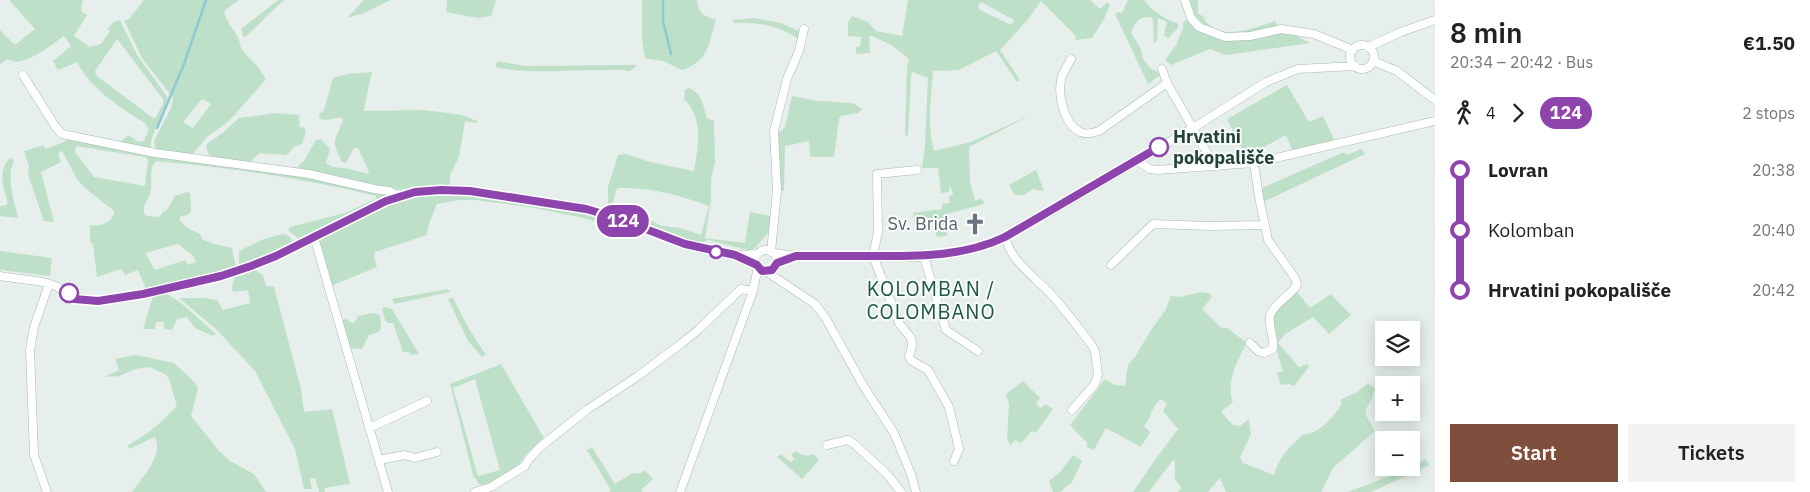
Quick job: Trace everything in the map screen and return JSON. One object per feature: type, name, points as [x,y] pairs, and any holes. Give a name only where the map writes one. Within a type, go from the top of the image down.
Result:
[{"type":"street","points":[[1185,0],[1191,18],[1199,26],[1225,37],[1250,36],[1281,28],[1314,34],[1352,53]]},
{"type":"street","points":[[735,255],[767,253],[796,256],[924,256],[966,250],[990,244],[1137,161],[1254,89],[1298,69],[1340,66],[1366,68],[1380,42],[1400,32],[1435,20]]},
{"type":"street","points":[[680,492],[753,289],[757,266],[756,260],[767,253],[772,237],[776,218],[778,190],[774,131],[787,79],[804,28]]},
{"type":"street","points":[[1340,66],[1360,46],[1435,100]]},
{"type":"street","points":[[1352,53],[1355,66]]},
{"type":"street","points":[[1072,59],[1061,79],[1062,104],[1070,122],[1079,132],[1086,134],[1099,131],[1167,83]]},
{"type":"street","points":[[1162,69],[1167,83],[1214,165]]},
{"type":"street","points":[[23,75],[62,134],[155,153],[309,174],[389,191],[399,197]]},
{"type":"street","points":[[1137,161],[1150,169],[1157,170],[1254,163],[1435,121]]},
{"type":"street","points":[[1250,343],[1258,351],[1264,353],[1273,349],[1270,316],[1297,285],[1295,278],[1268,240],[1254,163]]},
{"type":"street","points":[[917,170],[877,174],[878,232],[873,256],[899,323],[912,338],[909,357],[928,370],[949,407],[959,449],[954,461]]},
{"type":"street","points":[[0,276],[49,284],[68,291],[74,299],[98,301],[143,294],[221,276],[251,266],[314,238],[360,213],[415,192],[441,190],[470,191],[586,209],[614,217],[685,244],[735,255],[767,272],[815,304],[826,317],[864,388],[894,433],[912,474],[916,492]]},
{"type":"street","points":[[1111,264],[1153,224],[1265,225]]},
{"type":"street","points":[[1005,237],[1013,255],[1022,267],[1050,294],[1095,350],[1098,374],[1095,384],[1072,410]]},
{"type":"street","points":[[314,238],[388,492]]},
{"type":"street","points":[[767,253],[777,258],[776,265],[786,284]]},
{"type":"street","points":[[753,289],[767,272],[776,265],[796,256]]},
{"type":"street","points":[[924,256],[946,330],[978,351]]},
{"type":"street","points":[[47,492],[34,455],[30,350],[34,328],[49,284]]},
{"type":"street","points":[[475,492],[490,487],[526,466],[529,459],[540,447],[588,409],[638,376],[698,330],[741,289],[753,289]]},
{"type":"street","points":[[369,428],[427,401]]},
{"type":"street","points":[[827,446],[848,440],[853,443],[887,474],[902,492]]},
{"type":"street","points":[[379,460],[405,455],[415,458],[437,452]]},
{"type":"green space","points":[[9,0],[83,0],[81,11],[87,15],[74,36],[90,47],[101,44],[110,31],[107,29],[114,22],[120,20],[137,55],[168,98],[165,110],[153,135],[151,149],[119,144],[128,135],[139,142],[144,141],[149,129],[145,123],[106,97],[77,62],[58,70],[53,61],[71,46],[64,36],[29,59],[14,61],[8,59],[0,64],[0,30],[15,45],[35,29]],"holes":[[[117,39],[163,99],[163,104],[156,117],[153,118],[97,76],[95,71]]]},
{"type":"green space","points":[[144,0],[239,0],[224,11],[238,38],[241,49],[258,67],[266,79],[230,120],[207,137],[191,156],[156,149],[154,141],[171,108],[173,98],[142,58],[124,20],[129,19]],"holes":[[[202,99],[211,104],[193,128],[183,122]]]},
{"type":"green space","points":[[278,0],[285,0],[245,37],[243,36],[241,29]]},
{"type":"green space","points":[[364,0],[391,0],[364,13],[347,18]]},
{"type":"green space","points":[[447,0],[496,0],[491,16],[478,18],[446,12]]},
{"type":"green space","points":[[642,0],[697,0],[702,14],[716,19],[709,43],[698,62],[682,70],[663,61],[645,58],[642,39]]},
{"type":"green space","points":[[908,0],[1090,0],[1100,9],[1107,2],[1110,5],[1092,38],[1075,40],[1076,36],[1041,1],[1029,18],[1000,50],[1020,80],[1017,82],[996,51],[959,70],[933,71],[930,121],[934,151],[971,142],[1031,115],[969,147],[970,181],[975,201],[982,198],[984,204],[947,214],[946,229],[948,235],[937,237],[934,224],[915,227],[913,213],[942,209],[942,204],[950,203],[949,196],[953,195],[951,188],[949,188],[949,192],[941,193],[938,168],[922,168],[928,78],[913,72],[911,74],[908,136],[905,135],[907,67],[909,59],[893,46],[872,36],[869,36],[870,53],[856,54],[856,47],[860,46],[861,37],[848,36],[848,22],[852,16],[868,22],[876,31],[902,36]],"holes":[[[981,2],[1014,20],[1011,25],[980,10],[978,6]]]},
{"type":"green space","points":[[1128,0],[1144,0],[1159,14],[1178,24],[1178,28],[1168,38],[1164,35],[1167,22],[1158,18],[1157,41],[1154,43],[1152,17],[1141,18],[1134,25],[1131,33],[1141,49],[1143,59],[1150,68],[1162,74],[1148,84],[1115,14],[1118,12],[1122,13]]},
{"type":"green space","points":[[1188,0],[1198,0],[1198,14],[1203,16],[1208,25],[1216,30],[1236,32],[1275,21],[1278,26],[1247,34],[1237,35],[1219,32],[1203,24]]},
{"type":"green space","points":[[754,18],[781,23],[801,32],[799,40],[776,28],[750,23],[733,23],[733,20]]},
{"type":"green space","points":[[1189,19],[1230,40],[1256,38],[1273,32],[1291,33],[1310,43],[1226,55],[1210,49],[1171,65],[1165,60],[1176,45],[1183,28],[1183,22]]},
{"type":"green space","points":[[497,61],[526,66],[636,65],[636,67],[629,71],[522,71],[496,67]]},
{"type":"green space","points":[[372,72],[364,111],[424,110],[462,115],[477,121],[478,123],[465,121],[459,157],[450,175],[450,186],[402,190],[374,187],[296,168],[304,161],[316,140],[321,139],[330,149],[326,163],[332,167],[369,174],[358,148],[354,148],[346,163],[342,162],[335,142],[343,121],[342,118],[323,120],[320,119],[319,114],[324,110],[333,78],[348,74]]},
{"type":"green space","points":[[1287,85],[1309,122],[1323,116],[1334,140],[1293,152],[1286,135],[1246,157],[1227,119]]},
{"type":"green space","points":[[688,88],[699,96],[707,118],[714,121],[715,162],[711,179],[711,200],[705,238],[745,243],[750,212],[772,216],[768,233],[753,250],[709,240],[697,244],[614,212],[615,210],[622,209],[632,215],[642,216],[662,226],[680,228],[701,235],[709,206],[687,198],[653,190],[618,188],[613,204],[608,209],[608,187],[618,155],[625,154],[650,162],[694,171],[698,133],[695,115],[684,99],[685,90]]},
{"type":"green space","points":[[792,96],[818,101],[853,103],[862,109],[858,113],[841,116],[839,119],[834,157],[810,157],[809,141],[785,146],[784,191],[780,191],[778,134],[785,127]]},
{"type":"green space","points":[[276,113],[299,115],[300,128],[303,127],[305,131],[302,144],[294,147],[289,153],[285,155],[260,153],[252,162],[209,155],[206,147],[208,143],[239,118]]},
{"type":"green space","points":[[68,138],[286,172],[389,195],[299,239],[288,230],[290,227],[345,213],[376,199],[376,196],[266,174],[156,161],[152,167],[151,190],[144,213],[147,216],[160,217],[167,210],[175,196],[187,192],[190,193],[191,211],[188,215],[181,216],[179,220],[189,229],[200,234],[202,239],[232,248],[236,267],[146,289],[138,270],[125,275],[121,269],[97,277],[93,244],[90,242],[90,225],[98,225],[109,221],[114,211],[85,188],[77,179],[62,151],[58,153],[61,162],[41,172],[54,222],[44,221],[28,175],[29,166],[24,151],[44,145],[45,149],[64,142]],"holes":[[[76,146],[145,157],[148,160],[145,186],[94,177],[75,152]],[[178,244],[192,255],[196,262],[188,265],[185,260],[155,270],[145,253]]]},
{"type":"green space","points":[[1361,149],[1365,154],[1263,202],[1260,189],[1344,152],[1346,155]]},
{"type":"green space","points":[[10,158],[14,160],[11,182],[18,218],[0,216],[0,206],[7,205],[3,174],[5,165]]},
{"type":"green space","points":[[1036,170],[1044,191],[1033,189],[1024,195],[1015,195],[1009,185]]},
{"type":"green space","points":[[439,194],[475,196],[565,207],[596,215],[636,231],[635,234],[584,218],[529,207],[475,200],[459,200],[437,204],[428,226],[427,235],[375,252],[374,257],[377,267],[331,286],[319,245],[322,237],[388,204],[418,196]]},
{"type":"green space","points":[[282,234],[289,236],[293,242],[239,266],[239,251],[264,239]]},
{"type":"green space","points":[[0,251],[52,258],[50,276],[0,270]]},
{"type":"green space","points":[[255,270],[263,275],[266,286],[274,287],[301,389],[304,412],[332,409],[350,484],[324,488],[325,492],[319,492],[315,478],[310,479],[312,489],[304,489],[295,449],[255,371],[217,330],[179,298],[217,300],[223,310],[250,303],[248,290],[233,292],[232,287],[235,276]]},
{"type":"green space","points":[[448,289],[450,292],[394,304],[392,299]]},
{"type":"green space","points":[[1201,292],[1209,293],[1212,297],[1202,309],[1221,328],[1227,328],[1247,343],[1232,379],[1231,395],[1233,402],[1221,412],[1233,425],[1240,426],[1249,419],[1251,434],[1240,457],[1243,463],[1274,475],[1279,462],[1289,448],[1303,434],[1314,432],[1331,419],[1342,403],[1340,400],[1357,392],[1368,383],[1375,389],[1366,409],[1366,415],[1375,431],[1333,468],[1321,492],[1226,492],[1220,478],[1208,492],[1178,492],[1181,488],[1175,479],[1175,461],[1173,460],[1149,492],[1133,492],[1178,429],[1163,411],[1167,404],[1161,399],[1144,426],[1150,432],[1141,447],[1106,428],[1094,450],[1087,447],[1087,443],[1070,425],[1105,379],[1115,385],[1125,386],[1128,365],[1165,311],[1171,296],[1180,297]]},
{"type":"green space","points":[[1297,292],[1310,308],[1331,294],[1351,315],[1329,334],[1313,317],[1285,334],[1278,343],[1299,367],[1307,364],[1309,367],[1294,386],[1289,384],[1281,385],[1277,373],[1283,371],[1274,340],[1274,316],[1280,305]]},
{"type":"green space","points":[[167,294],[181,303],[216,334],[213,336],[195,328],[187,317],[177,319],[172,330],[164,329],[164,322],[156,322],[155,329],[143,329],[153,296]]},
{"type":"green space","points":[[453,298],[469,329],[486,355],[482,357],[468,341],[448,299]]},
{"type":"green space","points":[[382,308],[392,309],[419,354],[411,355],[409,352],[403,352],[393,323],[388,323],[385,320]]},
{"type":"green space","points":[[374,313],[380,315],[381,328],[379,332],[369,335],[362,349],[349,348],[340,320],[346,319],[352,323],[355,322],[358,316]]},
{"type":"green space","points":[[136,355],[174,363],[196,384],[198,389],[191,416],[219,451],[230,461],[254,474],[266,492],[132,492],[151,466],[157,452],[157,444],[155,437],[129,449],[128,445],[154,428],[177,406],[169,379],[166,375],[150,367],[135,369],[120,376],[104,377],[119,370],[115,359]]},
{"type":"green space","points":[[501,364],[544,438],[525,455],[518,467],[503,477],[484,485],[479,484],[473,475],[450,384]],"holes":[[[475,379],[500,470],[478,476],[453,388]]]},
{"type":"green space","points":[[1023,381],[1040,398],[1036,403],[1040,408],[1046,404],[1053,409],[1036,433],[1032,431],[1021,443],[1015,440],[1011,445],[1007,440],[1009,404],[1006,394]]},
{"type":"green space","points":[[592,447],[615,484],[633,473],[639,474],[645,470],[653,479],[643,488],[642,492],[609,492],[611,490],[587,450]]},
{"type":"green space","points":[[795,451],[804,455],[813,454],[819,460],[802,479],[777,457],[781,454],[791,462],[794,459],[791,455]]},
{"type":"green space","points":[[1073,455],[1082,461],[1072,482],[1060,492],[1053,492],[1049,481],[1060,472]]},
{"type":"green space","points":[[1425,459],[1430,465],[1420,470],[1420,462]]},
{"type":"green space","points":[[1390,476],[1406,476],[1371,492],[1348,492]]},
{"type":"waterway","points":[[157,128],[184,64],[206,0]]},
{"type":"waterway","points":[[663,0],[663,21],[671,54]]},
{"type":"bus line","name":"124","points":[[69,293],[74,299],[98,301],[143,294],[221,276],[276,256],[386,201],[415,192],[441,190],[470,191],[586,209],[614,217],[685,244],[735,255],[757,265],[759,269],[766,272],[772,270],[777,263],[796,256],[924,256],[952,253],[990,244],[1005,237],[1159,147]]},
{"type":"place","name":"Hrvatini pokopališče","points":[[1159,147]]},
{"type":"place","name":"Sv. Brida","points":[[975,224]]},
{"type":"district","name":"KOLOMBAN / COLOMBANO","points":[[931,300]]}]
